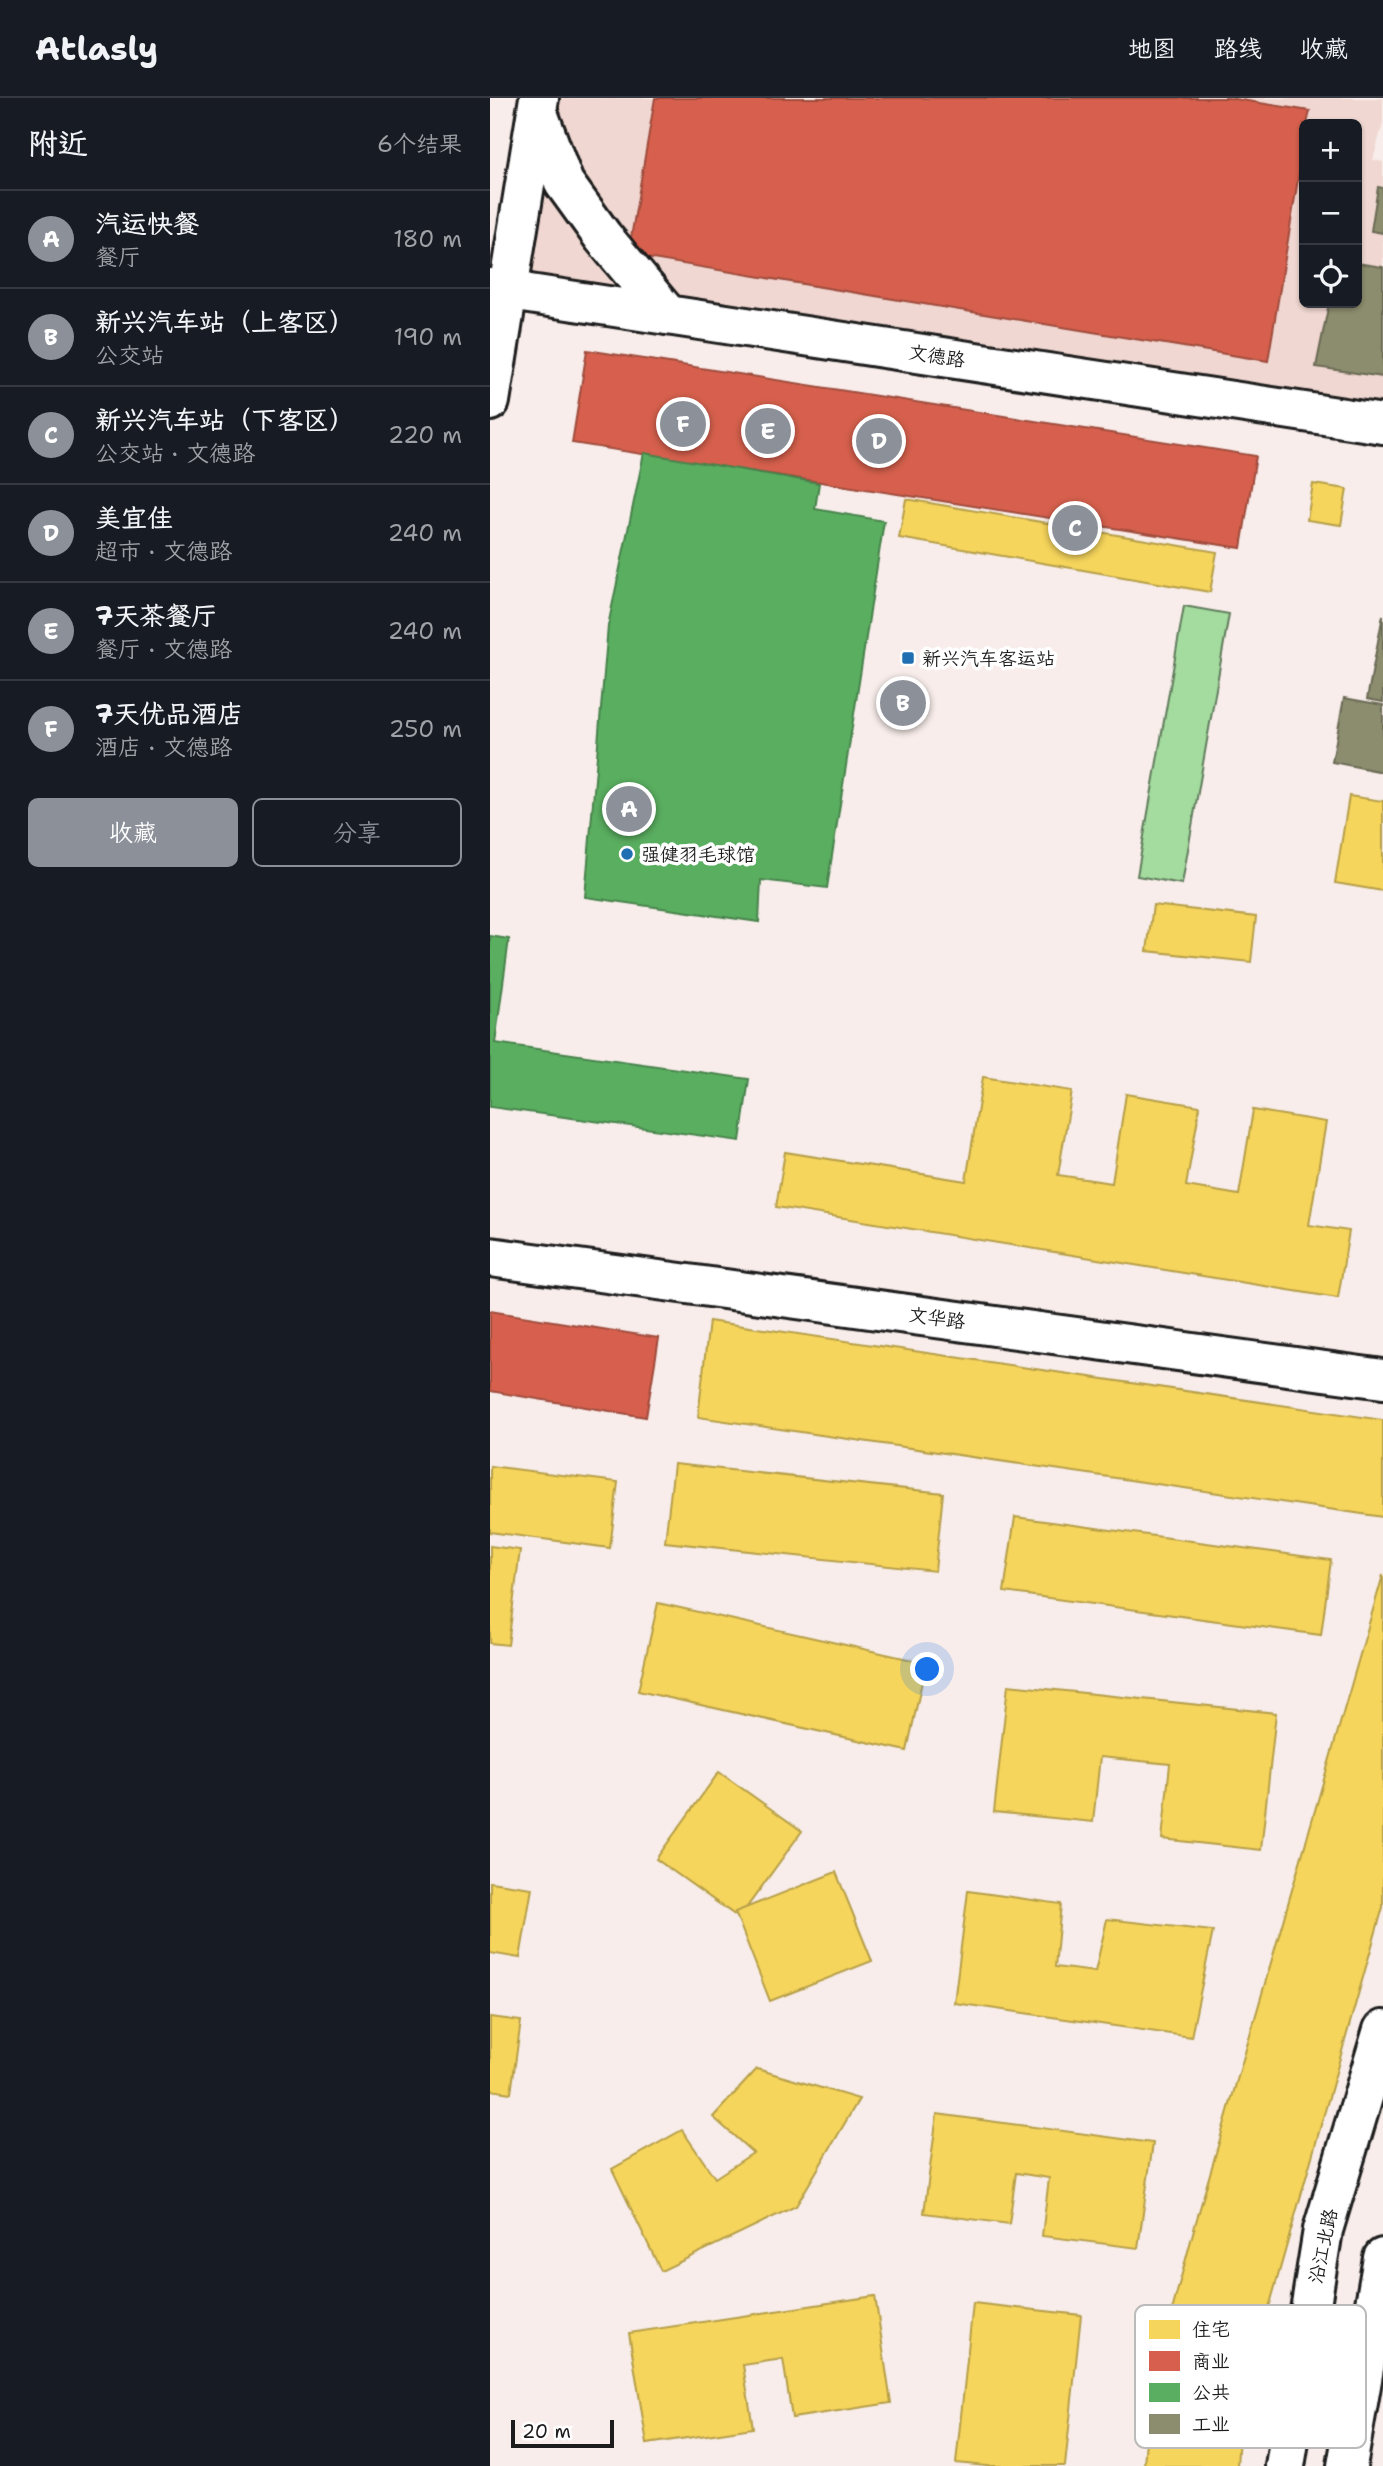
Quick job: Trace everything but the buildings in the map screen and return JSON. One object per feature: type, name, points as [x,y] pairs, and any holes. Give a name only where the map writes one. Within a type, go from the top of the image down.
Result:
[{"type":"street","points":[[490,401],[499,290],[538,104]]},
{"type":"street","points":[[538,104],[564,183],[603,237],[667,315]]},
{"type":"street","name":"文德路","points":[[499,290],[1383,424]]},
{"type":"street","name":"文华路","points":[[490,1257],[1383,1379]]},
{"type":"street","name":"沿江北路","points":[[1311,2305],[1323,2231],[1383,2030]]},
{"type":"street","points":[[1366,2356],[1383,2258]]},
{"type":"street","name":"沿江北路","points":[[1285,2466],[1288,2448]]},
{"type":"street","points":[[1347,2466],[1350,2448]]},
{"type":"shaded area","points":[[539,98],[1383,98],[1383,123],[1373,160],[1383,162],[1383,424],[508,291]]},
{"type":"green space","points":[[1184,606],[1229,614],[1182,884],[1137,876]]},
{"type":"place","name":"7天优品酒店","points":[[683,424]]},
{"type":"place","name":"7天茶餐厅","points":[[768,431]]},
{"type":"place","name":"美宜佳","points":[[879,441]]},
{"type":"place","name":"新兴汽车站（下客区）","points":[[1075,528]]},
{"type":"place","name":"新兴汽车客运站","points":[[908,658]]},
{"type":"place","name":"新兴汽车站（上客区）","points":[[903,703]]},
{"type":"place","name":"汽运快餐","points":[[629,809]]},
{"type":"place","name":"强健羽毛球馆","points":[[627,854]]}]
